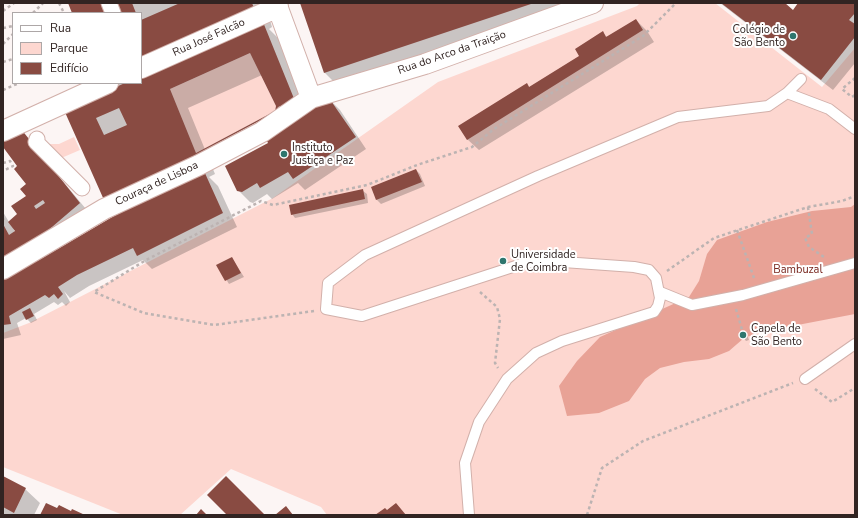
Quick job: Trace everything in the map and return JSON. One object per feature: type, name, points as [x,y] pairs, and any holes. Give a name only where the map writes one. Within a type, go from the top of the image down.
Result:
[{"type":"street","points":[[108,3],[112,12]]},
{"type":"street","name":"Rua do Arco da Traição","points":[[311,98],[425,64],[593,3]]},
{"type":"street","points":[[277,5],[311,98]]},
{"type":"street","name":"Rua José Falcão","points":[[142,68],[277,5]]},
{"type":"street","points":[[3,131],[106,84]]},
{"type":"street","name":"Couraça de Lisboa","points":[[3,269],[104,209],[199,165],[262,132],[311,98]]},
{"type":"street","points":[[37,139],[36,142],[82,188]]},
{"type":"lane","points":[[469,515],[465,463],[479,422],[507,380],[536,354],[562,341],[654,312],[658,306],[660,292],[656,278],[649,270],[634,267],[549,261],[525,263],[478,277],[362,316],[326,309],[328,283],[365,255],[538,176],[678,117],[768,106],[787,93],[801,79]]},
{"type":"lane","points":[[787,93],[829,109],[855,129]]},
{"type":"lane","points":[[660,292],[692,305],[732,297],[855,263]]},
{"type":"lane","points":[[805,379],[855,344]]},
{"type":"path","points":[[3,11],[14,3]]},
{"type":"path","points":[[34,12],[43,3]]},
{"type":"path","points":[[59,3],[64,12]]},
{"type":"path","points":[[326,309],[214,325],[144,313],[94,292],[146,260],[261,201],[273,205],[367,185],[417,165],[472,147],[494,129],[643,36],[676,3]]},
{"type":"path","points":[[3,44],[12,35]]},
{"type":"path","points":[[855,78],[842,89],[852,97],[855,95]]},
{"type":"path","points":[[3,90],[17,84]]},
{"type":"path","points":[[3,163],[10,162],[13,166],[3,171]]},
{"type":"path","points":[[656,278],[714,238],[808,207],[842,201],[855,196]]},
{"type":"path","points":[[808,207],[812,234],[805,238],[809,247],[838,267]]},
{"type":"path","points":[[738,230],[758,290]]},
{"type":"path","points":[[478,277],[481,294],[497,307],[500,319],[495,363],[507,380]]},
{"type":"path","points":[[732,297],[743,333]]},
{"type":"path","points":[[587,515],[602,468],[643,441],[805,379],[818,392],[832,402],[855,388]]},
{"type":"green space","name":"Universidade de Coimbra","points":[[640,3],[715,3],[822,87],[855,48],[855,515],[327,515],[321,507],[231,469],[180,515],[123,515],[3,467],[3,333],[29,323],[273,198],[438,82],[637,6]]},
{"type":"green space","points":[[250,53],[276,106],[275,111],[196,153],[170,89]]},
{"type":"green space","points":[[74,137],[80,150],[59,159],[43,144],[59,144]]},
{"type":"green space","name":"Bambuzal","points":[[855,204],[855,314],[761,332],[744,338],[729,351],[709,359],[684,362],[660,368],[645,379],[629,401],[599,413],[567,416],[559,386],[577,361],[600,337],[689,297],[699,281],[707,254],[717,240],[767,222],[812,211],[851,207]]},
{"type":"building","points":[[68,3],[101,3],[106,12],[72,12]]},
{"type":"building","points":[[114,3],[132,3],[136,12],[118,12]]},
{"type":"building","points":[[180,3],[252,3],[254,8],[142,59],[142,20]]},
{"type":"building","points":[[300,3],[534,3],[324,73]]},
{"type":"building","name":"Colégio de São Bento","points":[[721,3],[785,3],[793,10],[798,3],[855,3],[855,13],[849,20],[855,24],[855,37],[821,80]]},
{"type":"building","points":[[636,19],[643,30],[467,140],[458,126],[527,83],[529,87],[579,56],[575,49],[603,31],[606,37]]},
{"type":"building","points":[[263,22],[295,101],[278,107],[276,112],[194,156],[163,175],[104,200],[64,110],[123,84],[142,84],[142,76]],"holes":[[[250,53],[276,106],[275,111],[196,153],[170,89]],[[119,108],[127,125],[104,135],[96,118]]]},
{"type":"building","points":[[329,98],[356,137],[293,179],[288,172],[260,188],[257,183],[242,192],[237,191],[225,166],[268,143],[266,139]]},
{"type":"building","points":[[21,129],[80,203],[31,245],[3,261],[3,224],[9,235],[15,231],[8,222],[17,214],[11,206],[26,196],[20,189],[26,184],[14,169],[17,166],[3,147],[3,137]],"holes":[[[43,200],[45,203],[36,209],[34,206]]]},
{"type":"building","points":[[416,169],[422,182],[376,200],[371,187]]},
{"type":"building","points":[[204,171],[223,213],[137,256],[133,248],[77,275],[58,287],[63,294],[58,299],[54,294],[49,298],[45,295],[9,316],[11,324],[3,325],[3,278],[39,260],[114,216]]},
{"type":"building","points":[[363,189],[365,199],[291,215],[289,205]]},
{"type":"building","points":[[232,257],[241,273],[225,281],[216,265]]},
{"type":"building","points":[[30,308],[34,316],[26,320],[22,312]]},
{"type":"building","name":"Capela de São Bento","points":[[744,333],[746,336],[742,338],[741,334]]},
{"type":"building","points":[[3,476],[26,488],[14,513],[3,507]]},
{"type":"building","points":[[226,476],[265,515],[227,515],[207,495]]},
{"type":"building","points":[[46,503],[57,508],[59,505],[71,511],[72,509],[85,515],[40,515]]},
{"type":"building","points":[[396,503],[406,515],[375,515],[385,508],[387,510]]},
{"type":"building","points":[[286,506],[293,515],[275,515]]},
{"type":"building","points":[[201,509],[207,515],[196,515]]},
{"type":"place","name":"Colégio de São Bento","points":[[793,36]]},
{"type":"place","name":"Instituto Justiça e Paz","points":[[284,154]]},
{"type":"place","name":"Universidade de Coimbra","points":[[503,261]]},
{"type":"place","name":"Capela de São Bento","points":[[743,335]]}]
